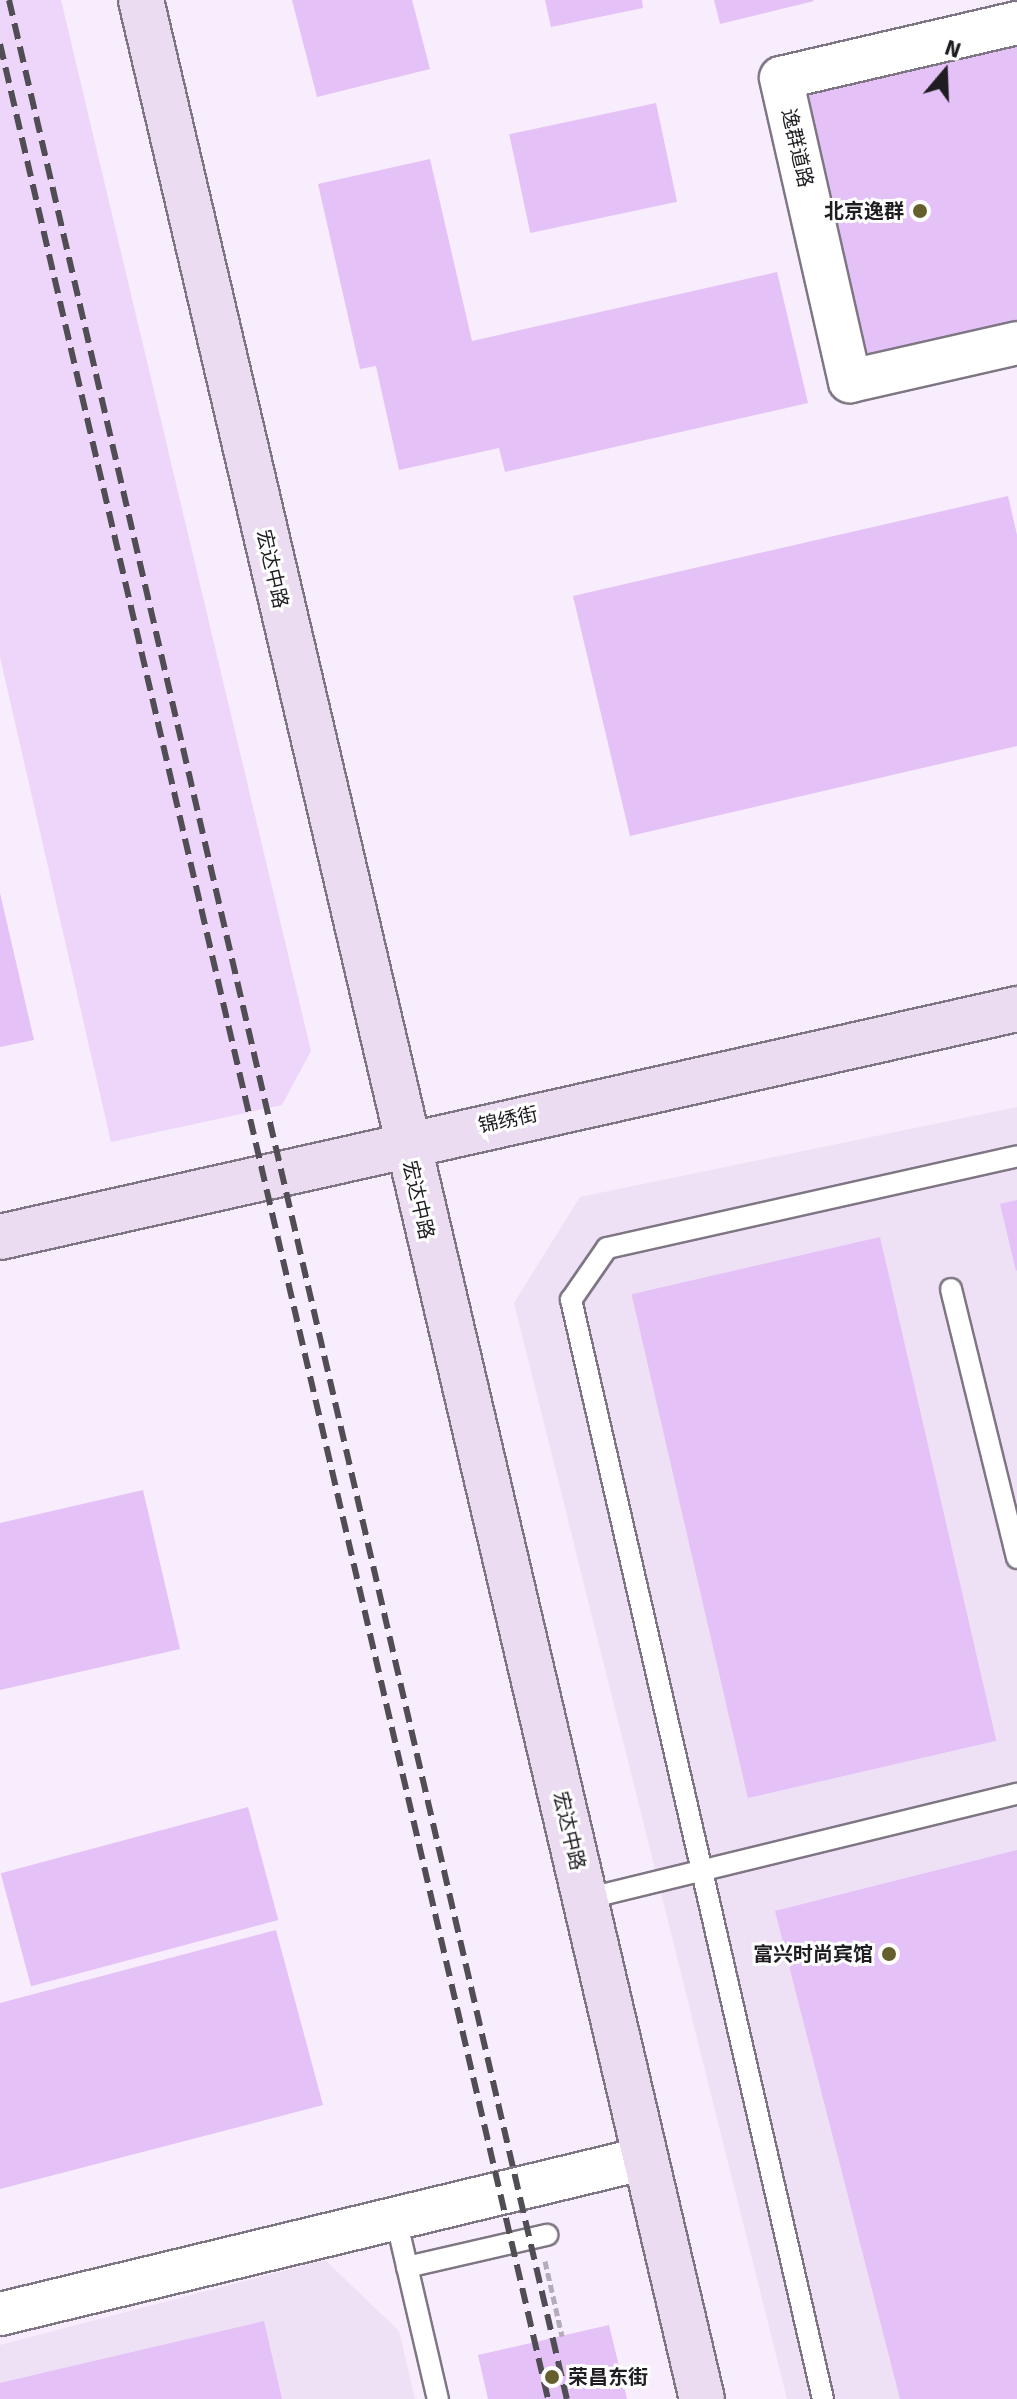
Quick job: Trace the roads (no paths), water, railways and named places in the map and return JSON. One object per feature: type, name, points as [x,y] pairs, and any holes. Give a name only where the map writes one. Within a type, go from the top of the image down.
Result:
[{"type":"street","name":"宏达中路","points":[[141,0],[405,1143],[702,2399]]},
{"type":"street","name":"逸群道路","points":[[1017,23],[781,78],[850,381],[1017,343]]},
{"type":"street","name":"锦绣街","points":[[0,1237],[405,1143],[1017,1009]]},
{"type":"street","points":[[0,2314],[646,2158]]},
{"type":"lane","points":[[823,2399],[571,1300],[607,1248],[1017,1156]]},
{"type":"lane","points":[[951,1289],[1017,1558]]},
{"type":"lane","points":[[585,1899],[1017,1794]]},
{"type":"lane","points":[[396,2219],[438,2399]]},
{"type":"lane","points":[[407,2267],[543,2236]]},
{"type":"railway","points":[[9,0],[567,2399]]},
{"type":"railway","points":[[0,44],[548,2399]]},
{"type":"place","name":"北京逸群","points":[[920,211]]},
{"type":"place","name":"富兴时尚宾馆","points":[[889,1954]]},
{"type":"place","name":"荣昌东街","points":[[552,2377]]}]
